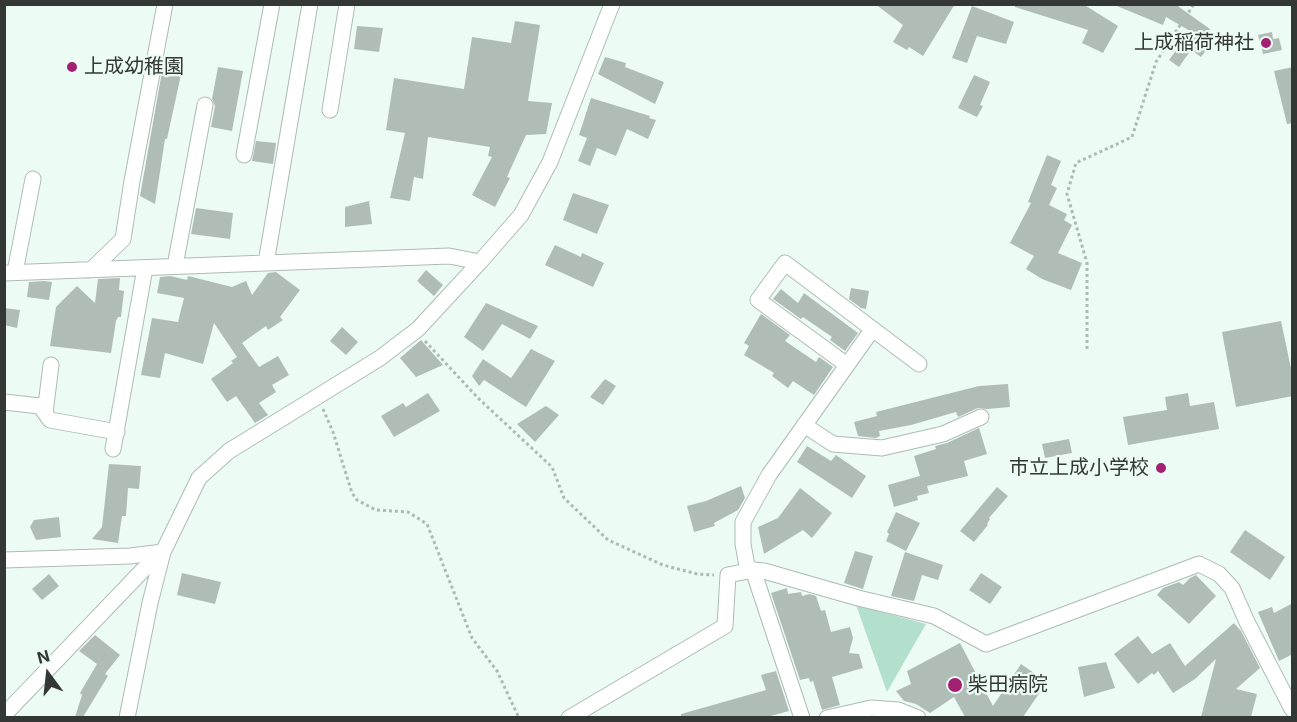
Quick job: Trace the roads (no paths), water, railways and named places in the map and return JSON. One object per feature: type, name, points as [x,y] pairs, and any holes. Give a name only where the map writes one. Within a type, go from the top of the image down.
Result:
[{"type":"street","points":[[91,270],[123,239],[165,4]]},
{"type":"street","points":[[244,155],[272,4]]},
{"type":"street","points":[[266,263],[310,4]]},
{"type":"street","points":[[330,110],[347,4]]},
{"type":"street","points":[[127,717],[150,603],[163,552],[199,478],[229,451],[381,358],[416,330],[480,262],[520,215],[550,162],[612,4]]},
{"type":"street","points":[[175,266],[205,105]]},
{"type":"street","points":[[33,179],[10,273],[449,256],[480,262]]},
{"type":"street","points":[[847,365],[758,300],[785,263],[919,364]]},
{"type":"street","points":[[113,449],[145,268]]},
{"type":"street","points":[[872,330],[769,474],[743,522],[743,544],[747,566],[753,570],[934,616],[986,644],[1199,564],[1219,574],[1232,588],[1247,622],[1293,709]]},
{"type":"street","points":[[45,413],[51,365]]},
{"type":"street","points":[[4,402],[40,406],[50,420],[117,432]]},
{"type":"street","points":[[804,425],[833,444],[882,448],[943,434],[981,417]]},
{"type":"street","points":[[4,560],[130,556],[163,552]]},
{"type":"street","points":[[4,714],[163,552]]},
{"type":"street","points":[[569,717],[725,626],[728,575],[753,570]]},
{"type":"street","points":[[753,570],[802,717]]},
{"type":"street","points":[[827,717],[871,708],[898,710],[918,717]]},
{"type":"place","name":"上成稲荷神社","points":[[1266,43]]},
{"type":"place","name":"上成幼稚園","points":[[72,67]]},
{"type":"place","name":"市立上成小学校","points":[[1161,468]]},
{"type":"place","name":"柴田病院","points":[[955,685]]}]
